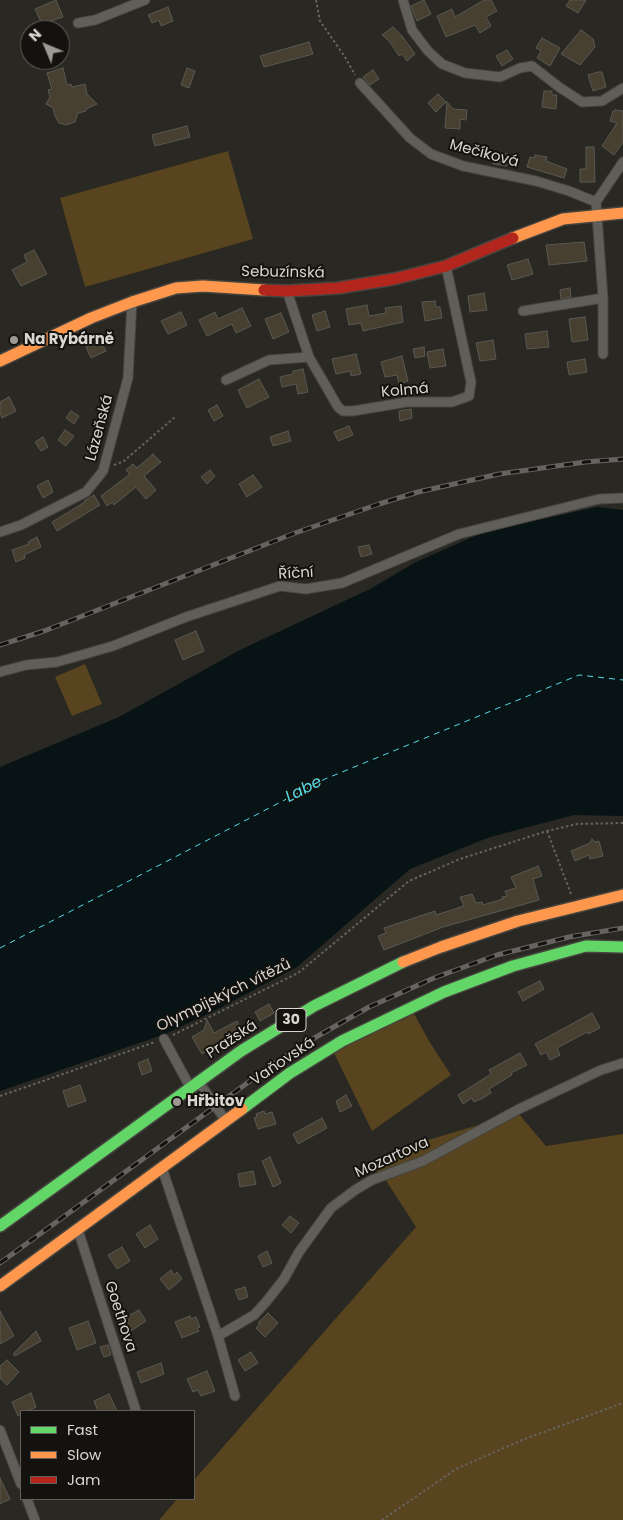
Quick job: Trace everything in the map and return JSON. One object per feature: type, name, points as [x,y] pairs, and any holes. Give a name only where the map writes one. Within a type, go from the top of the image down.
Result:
[{"type":"main road","name":"Sebuzínská","points":[[0,361],[91,318],[176,288],[288,291],[338,288],[394,279],[446,266],[563,219],[623,214]]},
{"type":"main road","name":"Pražská","points":[[0,1226],[194,1084],[242,1051],[314,1006],[392,968],[441,947],[575,905],[623,895]]},
{"type":"main road","name":"Vaňovská","points":[[0,1286],[226,1122],[290,1073],[342,1042],[444,992],[513,966],[586,946],[623,947]]},
{"type":"street","points":[[78,22],[95,20],[145,0]]},
{"type":"street","points":[[402,0],[412,30],[428,51],[442,64],[466,73],[500,77],[520,68],[532,66],[582,102],[602,101],[623,88]]},
{"type":"street","name":"Mečíková","points":[[360,83],[410,138],[431,154],[463,166],[536,181],[596,202]]},
{"type":"street","points":[[603,354],[603,298],[596,202],[623,162]]},
{"type":"street","name":"Kolmá","points":[[288,291],[309,357],[338,407],[343,411],[407,402],[452,402],[469,396],[471,382],[446,266]]},
{"type":"street","points":[[523,311],[603,298]]},
{"type":"street","name":"Lázeňská","points":[[0,532],[21,525],[86,492],[103,471],[128,378],[132,302]]},
{"type":"street","points":[[226,380],[269,360],[309,357]]},
{"type":"street","name":"Říční","points":[[0,672],[26,665],[57,662],[113,646],[186,617],[280,586],[306,589],[342,582],[459,534],[599,499],[623,498]]},
{"type":"street","points":[[164,1039],[194,1084],[226,1122]]},
{"type":"street","name":"Mozartova","points":[[218,1336],[254,1314],[266,1302],[284,1279],[299,1252],[331,1208],[355,1190],[372,1180],[423,1161],[519,1109],[601,1070],[623,1063]]},
{"type":"street","points":[[162,1168],[218,1336],[235,1396]]},
{"type":"street","name":"Goethova","points":[[78,1230],[136,1410]]},
{"type":"street","points":[[0,1430],[20,1481]]},
{"type":"street","points":[[27,1500],[34,1520]]},
{"type":"path","points":[[316,0],[320,21],[360,83]]},
{"type":"path","points":[[103,471],[124,461],[175,417]]},
{"type":"path","name":"Olympijských vítězů","points":[[0,1096],[164,1039],[298,974],[410,881],[460,859],[547,831],[577,824],[623,823]]},
{"type":"path","points":[[547,831],[575,905]]},
{"type":"path","points":[[382,1520],[456,1469],[522,1440],[623,1403]]},
{"type":"shaded area","points":[[228,151],[253,239],[85,287],[60,198]]},
{"type":"shaded area","points":[[85,664],[102,704],[72,716],[55,677]]},
{"type":"shaded area","points":[[412,1010],[451,1075],[372,1131],[333,1051]]},
{"type":"shaded area","points":[[518,1113],[546,1146],[623,1134],[623,1520],[159,1520],[176,1500],[195,1500],[195,1479],[416,1227],[385,1179],[368,1162],[405,1147]]},
{"type":"water","name":"Labe","points":[[597,507],[623,510],[623,816],[574,815],[490,837],[410,869],[297,967],[214,1011],[165,1034],[0,1091],[0,767],[119,717],[240,650],[370,589],[416,562],[484,532]]},
{"type":"building","points":[[56,0],[63,17],[54,20],[40,20],[35,9]]},
{"type":"building","points":[[424,0],[431,14],[417,21],[411,6]]},
{"type":"building","points":[[484,0],[491,0],[497,11],[486,17],[491,26],[480,33],[475,25],[446,37],[437,16],[452,9],[455,17]]},
{"type":"building","points":[[570,0],[586,0],[578,13],[566,6]]},
{"type":"building","points":[[168,7],[173,21],[161,26],[159,20],[152,23],[148,15]]},
{"type":"building","points":[[393,27],[415,54],[407,61],[402,54],[399,56],[389,41],[382,35]]},
{"type":"building","points":[[581,30],[593,39],[595,47],[580,65],[561,54]]},
{"type":"building","points":[[542,38],[560,48],[550,66],[537,58],[541,51],[536,48]]},
{"type":"building","points":[[309,42],[313,54],[264,67],[260,56]]},
{"type":"building","points":[[507,50],[513,59],[502,66],[496,56]]},
{"type":"building","points":[[187,68],[195,71],[189,88],[181,85]]},
{"type":"building","points":[[63,70],[67,85],[71,84],[72,87],[85,84],[87,94],[97,104],[86,109],[86,111],[78,113],[75,122],[66,125],[59,123],[53,108],[46,104],[50,97],[48,90],[52,89],[47,73]]},
{"type":"building","points":[[373,70],[379,79],[370,85],[363,77]]},
{"type":"building","points":[[602,72],[606,87],[593,91],[588,75]]},
{"type":"building","points":[[544,91],[552,91],[552,95],[557,95],[556,109],[542,107]]},
{"type":"building","points":[[438,94],[446,102],[436,112],[428,103]]},
{"type":"building","points":[[447,102],[453,109],[467,110],[466,120],[460,119],[460,129],[445,128]]},
{"type":"building","points":[[615,110],[623,111],[623,142],[614,155],[602,146],[617,123],[610,121]]},
{"type":"building","points":[[187,126],[190,137],[155,146],[152,135]]},
{"type":"building","points":[[586,147],[594,147],[595,182],[580,182],[580,169],[586,169]]},
{"type":"building","points":[[495,152],[508,154],[507,166],[493,164]]},
{"type":"building","points":[[535,155],[547,157],[546,161],[567,169],[564,178],[527,167],[530,157],[535,158]]},
{"type":"building","points":[[584,242],[587,261],[549,265],[546,245]]},
{"type":"building","points":[[34,250],[47,274],[21,286],[12,270],[27,262],[24,255]]},
{"type":"building","points":[[528,259],[533,274],[512,280],[507,265]]},
{"type":"building","points":[[570,288],[571,297],[561,299],[560,290]]},
{"type":"building","points":[[484,293],[487,310],[470,312],[468,296]]},
{"type":"building","points":[[435,301],[436,307],[440,307],[442,318],[425,321],[422,302]]},
{"type":"building","points":[[367,305],[369,316],[386,313],[385,308],[401,306],[403,322],[363,331],[361,323],[349,325],[346,309]]},
{"type":"building","points":[[242,308],[251,326],[236,333],[232,324],[207,336],[199,320],[215,312],[218,319]]},
{"type":"building","points":[[325,311],[330,327],[317,331],[312,315]]},
{"type":"building","points":[[181,312],[187,325],[168,334],[161,321]]},
{"type":"building","points":[[281,313],[289,332],[273,339],[265,319]]},
{"type":"building","points":[[585,317],[588,340],[572,342],[569,319]]},
{"type":"building","points":[[547,331],[549,347],[527,349],[525,334]]},
{"type":"building","points":[[100,340],[106,351],[91,358],[86,347]]},
{"type":"building","points":[[493,340],[496,359],[480,361],[476,343]]},
{"type":"building","points":[[424,347],[425,356],[415,358],[413,349]]},
{"type":"building","points":[[443,349],[446,366],[430,368],[427,352]]},
{"type":"building","points":[[356,354],[361,374],[351,376],[350,371],[336,374],[332,359]]},
{"type":"building","points":[[402,356],[408,381],[399,384],[397,375],[385,377],[381,362]]},
{"type":"building","points":[[585,359],[587,372],[569,375],[567,362]]},
{"type":"building","points":[[303,369],[308,392],[298,394],[296,384],[282,387],[280,377]]},
{"type":"building","points":[[259,379],[269,397],[247,408],[238,390]]},
{"type":"building","points":[[9,397],[16,411],[2,418],[0,402]]},
{"type":"building","points":[[217,405],[223,416],[214,421],[208,410]]},
{"type":"building","points":[[411,409],[412,418],[400,421],[399,411]]},
{"type":"building","points":[[71,411],[79,416],[74,424],[66,418]]},
{"type":"building","points":[[349,426],[353,435],[338,441],[334,432]]},
{"type":"building","points":[[65,430],[74,436],[66,446],[58,440]]},
{"type":"building","points":[[288,431],[291,441],[273,446],[270,437]]},
{"type":"building","points":[[43,437],[48,447],[41,451],[35,442]]},
{"type":"building","points":[[153,454],[161,462],[144,476],[156,490],[146,499],[136,487],[114,505],[113,502],[107,506],[101,496],[130,474],[126,470],[133,464],[137,468]]},
{"type":"building","points":[[210,470],[215,476],[207,484],[201,477]]},
{"type":"building","points":[[253,475],[262,487],[247,497],[239,484]]},
{"type":"building","points":[[48,480],[53,492],[43,498],[37,486]]},
{"type":"building","points":[[94,495],[100,505],[57,531],[52,522]]},
{"type":"building","points":[[37,537],[41,547],[24,555],[25,558],[16,562],[12,550],[29,544],[28,542]]},
{"type":"building","points":[[369,545],[372,554],[361,557],[358,547]]},
{"type":"building","points":[[196,631],[204,651],[183,660],[175,640]]},
{"type":"building","points":[[592,839],[595,842],[599,841],[603,856],[590,859],[589,855],[575,861],[571,851],[590,843]]},
{"type":"building","points":[[538,866],[542,876],[533,879],[539,900],[443,927],[384,950],[378,936],[386,933],[384,928],[435,911],[436,915],[464,906],[460,897],[472,894],[476,903],[482,902],[483,905],[503,899],[502,897],[507,896],[505,891],[516,888],[511,877]]},
{"type":"building","points":[[540,981],[544,989],[523,1001],[518,992]]},
{"type":"building","points":[[269,1004],[274,1013],[260,1021],[255,1012]]},
{"type":"building","points":[[592,1013],[600,1028],[588,1034],[587,1032],[557,1048],[560,1055],[550,1060],[546,1052],[541,1055],[535,1044]]},
{"type":"building","points":[[207,1020],[214,1033],[237,1021],[242,1030],[202,1054],[192,1037],[204,1030]]},
{"type":"building","points":[[520,1053],[527,1065],[511,1073],[512,1075],[489,1089],[491,1093],[483,1098],[474,1102],[472,1098],[463,1104],[458,1095],[491,1074],[489,1070]]},
{"type":"building","points":[[148,1059],[152,1071],[142,1075],[138,1063]]},
{"type":"building","points":[[80,1085],[86,1101],[68,1107],[63,1091]]},
{"type":"building","points":[[346,1095],[352,1106],[340,1112],[336,1101]]},
{"type":"building","points":[[264,1111],[265,1114],[272,1112],[276,1124],[258,1129],[254,1118],[257,1117],[256,1114]]},
{"type":"building","points":[[322,1118],[327,1128],[298,1144],[293,1134]]},
{"type":"building","points":[[270,1157],[281,1183],[273,1187],[262,1161]]},
{"type":"building","points":[[253,1171],[256,1184],[240,1187],[238,1174]]},
{"type":"building","points":[[290,1216],[299,1223],[291,1233],[282,1225]]},
{"type":"building","points":[[150,1225],[158,1239],[145,1248],[136,1234]]},
{"type":"building","points":[[122,1247],[130,1261],[117,1269],[108,1255]]},
{"type":"building","points":[[267,1251],[272,1263],[263,1267],[258,1256]]},
{"type":"building","points":[[171,1270],[174,1275],[177,1272],[182,1279],[169,1290],[160,1279]]},
{"type":"building","points":[[245,1287],[248,1297],[239,1300],[235,1290]]},
{"type":"building","points":[[139,1310],[146,1321],[129,1332],[121,1320]]},
{"type":"building","points":[[0,1311],[14,1336],[0,1344]]},
{"type":"building","points":[[268,1313],[278,1323],[265,1337],[256,1328],[260,1324],[258,1323]]},
{"type":"building","points":[[190,1316],[191,1319],[196,1317],[200,1327],[197,1328],[199,1331],[182,1338],[175,1322]]},
{"type":"building","points":[[88,1321],[96,1343],[77,1350],[69,1328]]},
{"type":"building","points":[[36,1331],[41,1341],[15,1356],[13,1354]]},
{"type":"building","points":[[108,1345],[111,1355],[104,1357],[100,1347]]},
{"type":"building","points":[[251,1352],[258,1363],[245,1371],[238,1360]]},
{"type":"building","points":[[7,1360],[19,1372],[7,1385],[0,1378],[0,1366]]},
{"type":"building","points":[[161,1363],[164,1374],[141,1383],[137,1372]]},
{"type":"building","points":[[207,1371],[215,1391],[201,1396],[198,1390],[193,1392],[187,1379]]},
{"type":"building","points":[[31,1393],[36,1407],[30,1410],[20,1410],[18,1416],[12,1402]]},
{"type":"building","points":[[109,1394],[117,1410],[98,1410],[94,1401]]},
{"type":"building","points":[[0,1478],[10,1499],[0,1504]]},
{"type":"ferry route","points":[[0,948],[325,779],[579,675],[623,680]]},
{"type":"railway","points":[[0,645],[44,631],[295,533],[418,492],[499,474],[585,462],[623,459]]},
{"type":"railway","points":[[0,1263],[272,1065],[309,1041],[369,1007],[434,978],[497,955],[569,937],[623,928]]},
{"type":"traffic: fast","points":[[242,1109],[290,1073],[342,1041],[444,992],[513,966],[586,946],[623,947]]},
{"type":"traffic: fast","points":[[0,1226],[241,1051],[314,1006],[403,962]]},
{"type":"traffic: slow","points":[[513,238],[563,219],[623,213]]},
{"type":"traffic: slow","points":[[0,361],[91,318],[176,288],[203,286],[264,290]]},
{"type":"traffic: slow","points":[[403,962],[518,921],[623,895]]},
{"type":"traffic: slow","points":[[0,1286],[242,1109]]},
{"type":"traffic: jam","points":[[264,290],[287,291],[338,288],[394,279],[446,266],[513,238]]},
{"type":"place","name":"Na Rybárně","points":[[14,340]]},
{"type":"place","name":"Hřbitov","points":[[177,1102]]}]
